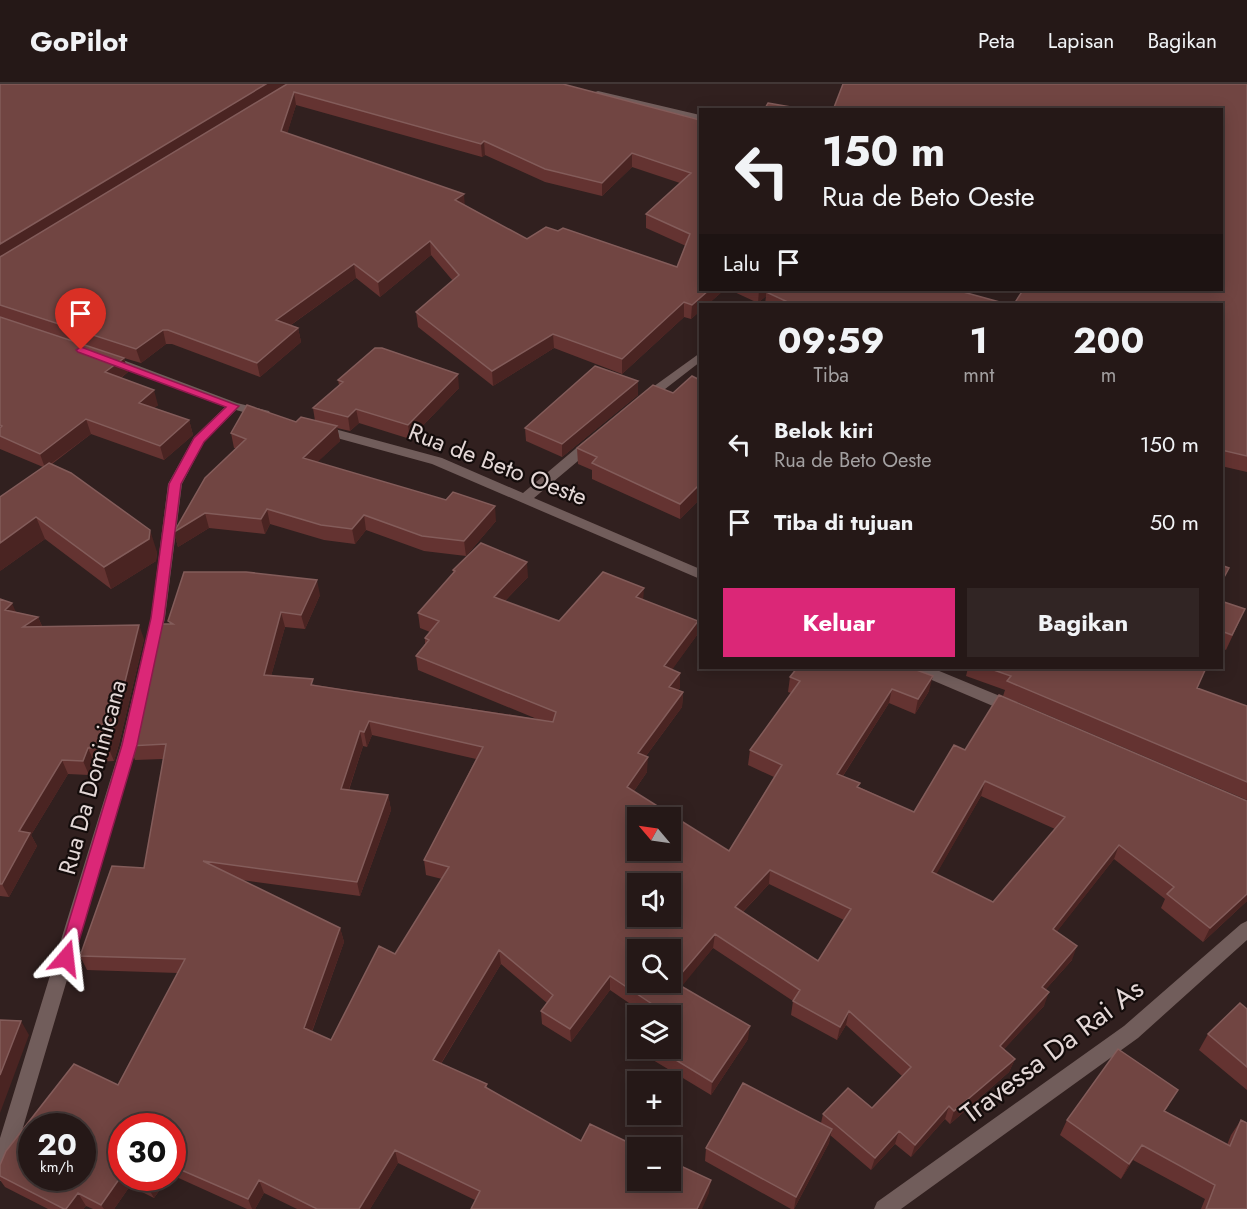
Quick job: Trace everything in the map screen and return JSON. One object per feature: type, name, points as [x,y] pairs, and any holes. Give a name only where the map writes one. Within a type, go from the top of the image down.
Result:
[{"type":"street","points":[[591,92],[699,118]]},
{"type":"street","points":[[89,352],[233,406],[279,418]]},
{"type":"street","points":[[633,408],[699,358]]},
{"type":"street","name":"Rua Da Dominicana","points":[[0,1171],[129,745],[158,618],[175,484],[199,440],[233,406]]},
{"type":"street","name":"Rua de Beto Oeste","points":[[301,424],[437,461],[699,573]]},
{"type":"street","points":[[525,498],[606,430]]},
{"type":"street","points":[[920,669],[1028,715]]},
{"type":"street","name":"Travessa Da Rai As","points":[[884,1209],[1131,1032],[1247,929]]},
{"type":"building","points":[[0,84],[266,84],[0,244]]},
{"type":"building","points":[[287,84],[563,84],[699,120],[699,291],[708,291],[692,305],[684,302],[622,359],[553,334],[492,371],[416,312],[459,275],[430,241],[378,282],[354,264],[276,320],[298,328],[257,363],[168,330],[163,330],[136,349],[0,305],[0,257]],"holes":[[[294,92],[481,144],[484,141],[545,169],[602,183],[632,153],[691,173],[646,214],[690,234],[677,267],[563,228],[558,231],[546,227],[527,239],[455,200],[464,194],[281,131]]]},
{"type":"building","points":[[843,84],[1247,84],[1247,456],[1223,450],[1223,303],[1015,303],[1022,291],[1223,291],[1223,108],[834,108]]},
{"type":"building","points":[[768,103],[797,108],[765,108]]},
{"type":"building","points":[[960,291],[1003,303],[790,303],[766,292]]},
{"type":"building","points":[[0,317],[124,358],[105,372],[154,390],[139,403],[189,420],[160,446],[86,419],[40,454],[0,436],[2,426],[0,425]]},
{"type":"building","points":[[375,348],[382,348],[458,374],[408,425],[356,409],[348,417],[313,408],[343,382],[338,380]]},
{"type":"building","points":[[595,366],[638,381],[562,444],[525,428]]},
{"type":"building","points":[[692,376],[699,380],[699,485],[680,504],[592,463],[597,457],[577,448],[653,385],[673,393]]},
{"type":"building","points":[[247,405],[296,422],[301,417],[337,426],[303,458],[446,500],[453,492],[495,506],[464,541],[422,536],[364,515],[352,529],[321,525],[267,509],[261,519],[205,513],[174,532],[205,478],[246,439],[231,433]]},
{"type":"building","points":[[49,463],[71,473],[150,530],[149,539],[104,567],[36,517],[0,543],[0,497]]},
{"type":"building","points":[[481,543],[527,562],[494,597],[559,621],[603,572],[644,588],[636,597],[698,621],[664,666],[680,673],[669,687],[683,692],[638,753],[648,757],[627,787],[659,807],[627,807],[627,861],[681,861],[681,821],[729,851],[782,765],[750,750],[800,681],[790,677],[796,669],[914,669],[933,676],[918,699],[892,689],[837,774],[860,783],[857,787],[914,812],[954,745],[965,750],[999,695],[1247,801],[1247,894],[1210,928],[1167,894],[1174,887],[1119,845],[1053,929],[1077,946],[1042,987],[1049,992],[1000,1046],[1015,1059],[954,1111],[949,1106],[915,1145],[899,1131],[875,1158],[823,1114],[848,1088],[872,1108],[911,1067],[849,1011],[840,1027],[793,1001],[800,990],[715,934],[681,974],[681,939],[627,939],[627,987],[610,976],[570,1029],[541,1011],[553,995],[499,950],[433,1060],[487,1084],[485,1087],[581,1141],[590,1124],[627,1142],[627,1191],[681,1191],[681,1166],[711,1180],[697,1209],[471,1209],[480,1191],[395,1150],[359,1209],[317,1209],[259,1180],[248,1199],[186,1172],[186,1113],[108,1113],[108,1191],[111,1191],[101,1205],[78,1193],[64,1209],[29,1191],[96,1191],[96,1113],[36,1113],[74,1064],[118,1085],[185,959],[80,956],[112,866],[144,868],[166,744],[129,746],[158,624],[173,624],[168,621],[184,572],[246,572],[317,580],[301,615],[281,612],[264,675],[313,679],[311,685],[553,722],[556,712],[416,656],[429,640],[425,638],[439,621],[418,613],[455,571],[453,570]],"holes":[[[369,721],[483,747],[424,860],[449,867],[395,954],[379,946],[331,1040],[304,1028],[340,928],[203,861],[357,882],[388,795],[341,789],[360,731],[364,732]],[[985,781],[1065,817],[993,902],[932,872]],[[770,870],[851,909],[818,961],[735,907]]]},
{"type":"building","points":[[1223,566],[1229,568],[1223,579]]},
{"type":"building","points":[[0,599],[12,603],[5,610],[38,617],[23,627],[139,625],[108,747],[88,748],[83,761],[62,760],[19,831],[30,833],[2,884],[0,884]]},
{"type":"building","points":[[1223,602],[1245,609],[1232,635],[1223,632]]},
{"type":"building","points":[[991,669],[1206,669],[1197,688],[1247,706],[1247,782],[1007,681],[1011,676]]},
{"type":"building","points":[[681,986],[750,1026],[712,1082],[674,1059],[681,1059],[681,1005],[654,1005],[636,993],[681,993]]},
{"type":"building","points":[[1240,1003],[1247,1009],[1247,1067],[1208,1034]]},
{"type":"building","points":[[0,1020],[21,1021],[0,1075]]},
{"type":"building","points":[[1118,1049],[1178,1090],[1164,1111],[1230,1146],[1241,1120],[1247,1123],[1247,1209],[1206,1209],[1215,1185],[1142,1145],[1129,1164],[1067,1120]]},
{"type":"building","points":[[743,1083],[832,1129],[796,1197],[706,1148]]},
{"type":"building","points":[[18,1136],[18,1185],[0,1176],[0,1165],[6,1151]]},
{"type":"route","points":[[66,958],[129,745],[158,618],[175,484],[186,460],[199,440],[233,406],[122,363],[81,350]]}]
